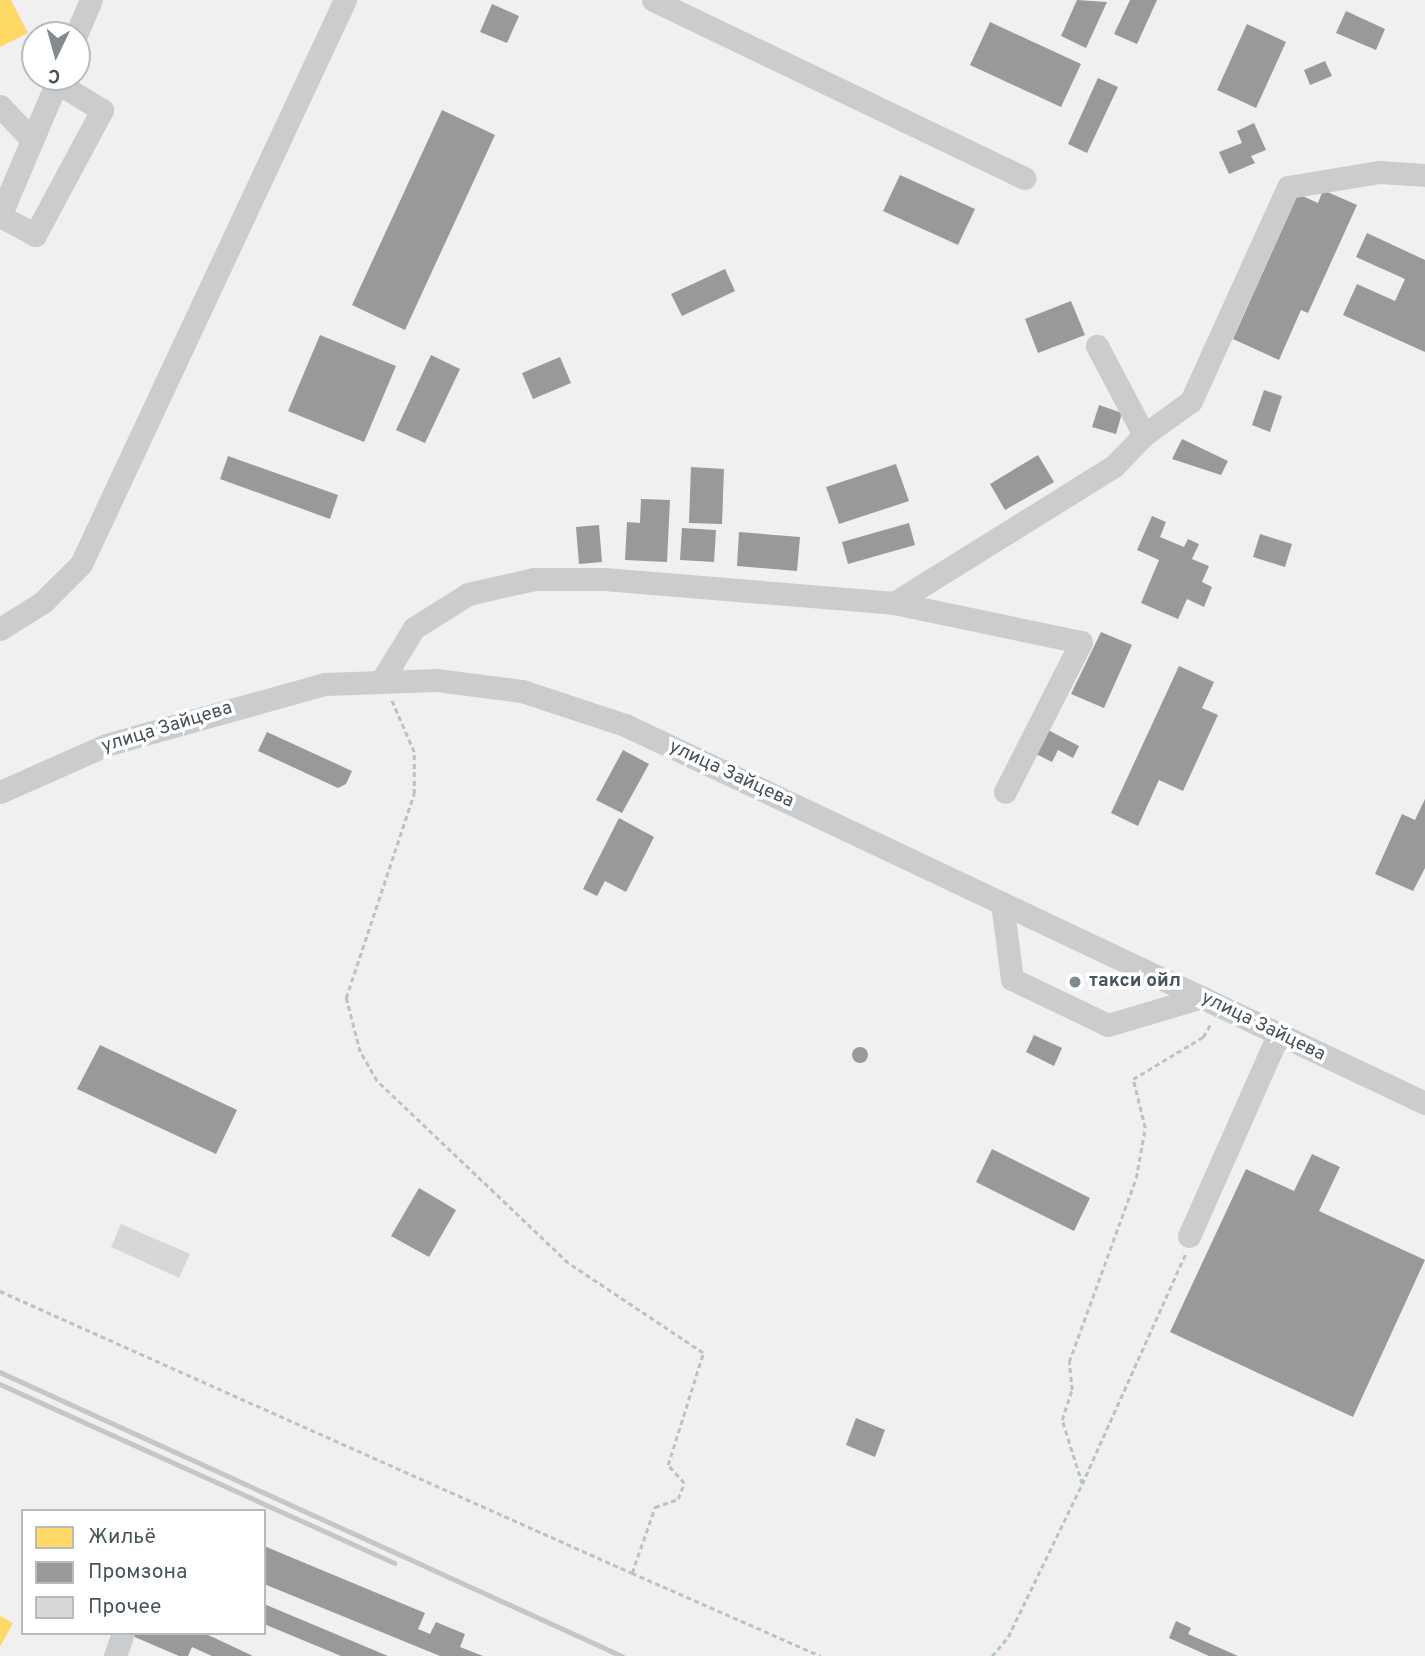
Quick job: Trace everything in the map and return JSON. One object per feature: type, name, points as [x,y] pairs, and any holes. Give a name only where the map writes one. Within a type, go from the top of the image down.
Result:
[{"type":"street","points":[[82,21],[91,0]]},
{"type":"street","points":[[0,629],[43,602],[81,564],[345,0]]},
{"type":"street","points":[[653,0],[1025,178]]},
{"type":"street","points":[[52,91],[0,216],[35,235],[102,110],[74,91]]},
{"type":"street","points":[[0,106],[32,140]]},
{"type":"street","points":[[894,603],[1114,466],[1144,435],[1191,401],[1288,187],[1380,172],[1425,176]]},
{"type":"street","points":[[1097,346],[1144,435]]},
{"type":"street","points":[[382,680],[414,628],[468,594],[534,579],[604,579],[894,603],[1081,642],[1005,792]]},
{"type":"street","name":"улица Зайцева","points":[[0,792],[106,745],[201,716],[325,684],[382,680],[522,691],[625,725],[1425,1103]]},
{"type":"street","points":[[1002,903],[1012,979],[1108,1025],[1211,1002]]},
{"type":"street","points":[[1189,1236],[1278,1035]]},
{"type":"street","points":[[115,1656],[122,1635]]},
{"type":"path","points":[[382,680],[414,752],[414,794],[346,998],[360,1052],[377,1081],[568,1263],[703,1353],[668,1465],[684,1483],[678,1499],[655,1507],[632,1573]]},
{"type":"path","points":[[1082,1484],[1065,1446],[1062,1420],[1072,1390],[1069,1362],[1136,1178],[1145,1128],[1133,1079],[1203,1037],[1211,1002]]},
{"type":"path","points":[[992,1656],[1008,1637],[1082,1484],[1189,1236]]},
{"type":"path","points":[[0,1291],[821,1656]]},
{"type":"building: Жильё","points":[[0,0],[11,0],[22,21],[21,36],[0,47]]},
{"type":"building: Жильё","points":[[0,1616],[13,1623],[0,1647]]},
{"type":"building: Промзона","points":[[1077,0],[1107,2],[1086,48],[1061,36]]},
{"type":"building: Промзона","points":[[1130,0],[1157,0],[1137,44],[1114,34]]},
{"type":"building: Промзона","points":[[492,4],[519,16],[507,43],[480,32]]},
{"type":"building: Промзона","points":[[1346,11],[1385,29],[1376,50],[1336,33]]},
{"type":"building: Промзона","points":[[990,22],[1081,64],[1061,107],[970,65]]},
{"type":"building: Промзона","points":[[1247,24],[1286,42],[1256,108],[1217,90]]},
{"type":"building: Промзона","points":[[1325,61],[1332,76],[1310,85],[1304,70]]},
{"type":"building: Промзона","points":[[1098,78],[1118,87],[1087,153],[1068,144]]},
{"type":"building: Промзона","points":[[442,110],[495,135],[405,330],[352,305]]},
{"type":"building: Промзона","points":[[1254,123],[1266,150],[1251,156],[1255,163],[1229,174],[1219,152],[1242,143],[1237,131]]},
{"type":"building: Промзона","points":[[900,175],[975,209],[958,245],[883,211]]},
{"type":"building: Промзона","points":[[1323,190],[1357,205],[1308,313],[1301,310],[1279,360],[1233,339],[1298,194],[1318,203]]},
{"type":"building: Промзона","points":[[1367,233],[1425,260],[1425,352],[1343,315],[1357,284],[1395,301],[1405,279],[1356,257]]},
{"type":"building: Промзона","points":[[725,269],[735,291],[682,316],[671,294]]},
{"type":"building: Промзона","points":[[1071,301],[1085,335],[1038,353],[1025,319]]},
{"type":"building: Промзона","points":[[320,335],[396,366],[364,442],[288,411]]},
{"type":"building: Промзона","points":[[431,355],[460,369],[425,443],[396,430]]},
{"type":"building: Промзона","points":[[560,357],[571,383],[533,399],[522,373]]},
{"type":"building: Промзона","points":[[1264,390],[1282,396],[1270,432],[1252,425]]},
{"type":"building: Промзона","points":[[1099,405],[1122,413],[1116,434],[1092,427]]},
{"type":"building: Промзона","points":[[1182,439],[1228,461],[1221,475],[1172,459]]},
{"type":"building: Промзона","points":[[1038,455],[1054,482],[1005,510],[990,484]]},
{"type":"building: Промзона","points":[[228,456],[338,495],[330,519],[220,479]]},
{"type":"building: Промзона","points":[[896,464],[909,501],[839,524],[826,487]]},
{"type":"building: Промзона","points":[[691,467],[724,469],[722,524],[689,523]]},
{"type":"building: Промзона","points":[[641,499],[670,500],[667,562],[625,560],[627,522],[640,523]]},
{"type":"building: Промзона","points":[[1152,516],[1166,522],[1160,537],[1184,547],[1188,539],[1199,544],[1192,559],[1209,566],[1202,582],[1212,587],[1204,607],[1187,599],[1178,619],[1141,603],[1159,560],[1137,550]]},
{"type":"building: Промзона","points":[[909,523],[915,545],[848,564],[842,542]]},
{"type":"building: Промзона","points":[[599,525],[602,562],[579,564],[576,527]]},
{"type":"building: Промзона","points":[[682,528],[716,530],[714,562],[680,560]]},
{"type":"building: Промзона","points":[[739,532],[800,537],[797,571],[737,566]]},
{"type":"building: Промзона","points":[[1260,534],[1292,544],[1285,567],[1253,557]]},
{"type":"building: Промзона","points":[[1101,632],[1132,645],[1104,708],[1071,694]]},
{"type":"building: Промзона","points":[[1179,666],[1214,682],[1202,708],[1218,715],[1183,791],[1159,780],[1138,826],[1111,813]]},
{"type":"building: Промзона","points":[[1046,729],[1079,746],[1073,758],[1058,750],[1052,762],[1034,753]]},
{"type":"building: Промзона","points":[[267,732],[352,771],[346,784],[338,788],[258,751]]},
{"type":"building: Промзона","points":[[623,750],[649,764],[622,813],[596,800]]},
{"type":"building: Промзона","points":[[1425,799],[1425,868],[1413,891],[1375,874],[1402,814],[1415,820]]},
{"type":"building: Промзона","points":[[619,818],[654,837],[626,892],[605,881],[597,896],[583,889]]},
{"type":"building: Промзона","points":[[1034,1035],[1062,1048],[1054,1066],[1026,1052]]},
{"type":"building: Промзона","points":[[100,1045],[237,1110],[216,1154],[77,1089]]},
{"type":"building: Промзона","points":[[860,1047],[868,1055],[860,1063],[852,1055]]},
{"type":"building: Промзона","points":[[992,1149],[1090,1198],[1074,1231],[976,1182]]},
{"type":"building: Промзона","points":[[1312,1154],[1340,1167],[1319,1211],[1425,1260],[1353,1417],[1170,1332],[1246,1169],[1294,1191]]},
{"type":"building: Промзона","points":[[419,1188],[456,1210],[429,1257],[391,1236]]},
{"type":"building: Промзона","points":[[856,1418],[885,1430],[875,1457],[846,1445]]},
{"type":"building: Промзона","points":[[266,1547],[425,1613],[418,1629],[430,1634],[436,1622],[465,1634],[460,1647],[483,1656],[440,1656],[266,1585]]},
{"type":"building: Промзона","points":[[266,1605],[388,1656],[341,1656],[266,1625]]},
{"type":"building: Промзона","points":[[1176,1621],[1191,1628],[1188,1634],[1238,1656],[1209,1656],[1169,1638]]},
{"type":"building: Промзона","points":[[130,1635],[208,1635],[253,1656],[212,1656],[192,1647],[188,1656],[179,1656]]},
{"type":"building: Прочее","points":[[121,1224],[190,1254],[179,1278],[111,1247]]},
{"type":"railway","points":[[0,1372],[622,1656]]},
{"type":"railway","points":[[0,1384],[394,1563]]},
{"type":"place","name":"такси ойл","points":[[1075,982]]}]
